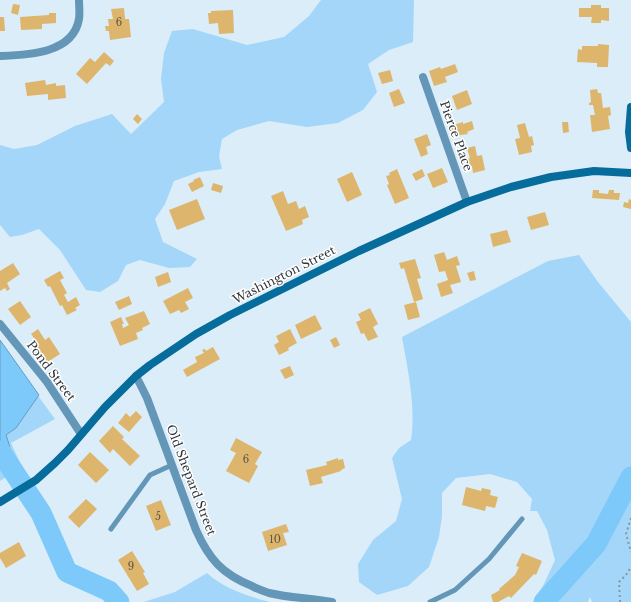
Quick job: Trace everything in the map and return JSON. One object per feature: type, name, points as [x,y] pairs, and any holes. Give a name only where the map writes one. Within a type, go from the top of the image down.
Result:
[{"type":"main road","points":[[631,107],[629,132],[631,148]]},
{"type":"main road","name":"Washington Street","points":[[0,502],[36,480],[60,459],[105,407],[136,376],[163,355],[196,334],[230,316],[359,251],[467,202],[511,187],[551,177],[594,171],[631,173]]},
{"type":"street","points":[[0,56],[32,54],[51,49],[64,43],[75,30],[79,19],[79,0]]},
{"type":"street","name":"Pierce Place","points":[[422,77],[467,202]]},
{"type":"street","name":"Pond Street","points":[[0,324],[47,382],[81,434]]},
{"type":"street","name":"Old Shepard Street","points":[[136,376],[147,398],[201,542],[222,570],[237,580],[267,592],[332,602]]},
{"type":"lane","points":[[111,529],[150,475],[172,466]]},
{"type":"lane","points":[[430,602],[455,590],[478,570],[522,519]]},
{"type":"path","points":[[631,518],[626,534],[631,552]]},
{"type":"path","points":[[620,602],[619,582],[631,567]]},
{"type":"shaded area","points":[[321,0],[414,0],[413,42],[389,50],[368,64],[377,92],[363,110],[338,123],[307,127],[269,121],[237,130],[222,139],[219,156],[222,169],[199,172],[174,181],[165,204],[155,219],[163,242],[197,259],[190,267],[169,268],[140,260],[126,265],[118,281],[100,292],[86,290],[60,250],[39,229],[22,235],[10,237],[0,225],[0,145],[14,149],[37,145],[75,126],[112,114],[131,134],[164,102],[161,79],[164,53],[172,31],[193,29],[247,45],[284,37],[309,16]]},
{"type":"shaded area","points":[[579,255],[598,282],[631,322],[631,602],[592,602],[590,597],[588,602],[533,602],[544,584],[555,560],[547,530],[537,511],[530,511],[532,499],[517,482],[490,474],[456,478],[442,493],[442,516],[439,537],[429,567],[408,586],[377,595],[359,582],[358,564],[373,540],[396,521],[402,499],[392,458],[399,448],[411,440],[413,414],[411,388],[402,337],[548,261]]},
{"type":"shaded area","points":[[0,340],[39,395],[16,428],[6,435],[10,447],[0,456]]},
{"type":"shaded area","points":[[0,344],[55,419],[11,443],[22,467],[0,481]]},
{"type":"shaded area","points":[[207,573],[229,588],[270,602],[144,602],[175,592]]},
{"type":"building","points":[[13,4],[20,5],[18,15],[11,13]]},
{"type":"building","points":[[591,5],[601,5],[601,8],[609,8],[609,21],[601,20],[601,23],[591,23],[592,17],[579,17],[579,8],[591,8]]},
{"type":"building","points":[[124,8],[125,19],[129,19],[131,37],[110,40],[109,31],[106,31],[105,26],[109,26],[108,19],[113,19],[111,9]]},
{"type":"building","points":[[233,10],[234,33],[219,34],[218,23],[209,24],[208,13],[211,13],[211,11]]},
{"type":"building","points":[[49,13],[56,13],[56,23],[42,24],[42,29],[21,30],[20,17],[49,15]]},
{"type":"building","points":[[0,17],[4,17],[5,31],[0,31]]},
{"type":"building","points":[[598,44],[609,45],[608,67],[597,67],[597,63],[577,62],[578,49],[582,50],[582,46],[598,46]]},
{"type":"building","points":[[104,52],[114,61],[110,66],[106,63],[87,84],[76,74],[90,58],[95,62]]},
{"type":"building","points":[[455,64],[458,72],[445,77],[447,82],[434,86],[429,71]]},
{"type":"building","points":[[390,70],[393,81],[382,84],[378,73]]},
{"type":"building","points":[[45,80],[46,85],[56,83],[56,86],[65,85],[66,98],[48,100],[48,94],[27,96],[25,83]]},
{"type":"building","points":[[399,89],[405,103],[394,107],[389,93]]},
{"type":"building","points":[[597,89],[598,93],[601,93],[603,108],[610,107],[611,115],[608,116],[610,129],[592,132],[590,115],[595,115],[593,105],[589,105],[591,102],[590,90]]},
{"type":"building","points":[[467,90],[472,104],[457,110],[452,96]]},
{"type":"building","points":[[137,114],[142,119],[138,124],[133,119]]},
{"type":"building","points":[[472,121],[474,129],[467,132],[468,134],[453,136],[450,126]]},
{"type":"building","points":[[562,122],[568,122],[569,132],[563,133]]},
{"type":"building","points":[[525,123],[529,137],[532,136],[534,145],[531,146],[532,152],[519,155],[515,139],[520,138],[517,125]]},
{"type":"building","points":[[427,134],[431,145],[426,147],[428,154],[421,157],[414,139]]},
{"type":"building","points":[[475,146],[477,156],[482,155],[485,170],[473,173],[472,166],[469,166],[467,159],[470,158],[467,148]]},
{"type":"building","points":[[442,168],[448,182],[433,188],[427,174]]},
{"type":"building","points":[[397,169],[409,198],[395,204],[387,185],[389,184],[386,176],[390,175],[389,173]]},
{"type":"building","points":[[422,169],[425,176],[416,181],[412,174]]},
{"type":"building","points":[[352,172],[362,195],[347,202],[337,179]]},
{"type":"building","points":[[200,177],[204,186],[192,192],[188,184]]},
{"type":"building","points":[[213,183],[223,186],[221,193],[211,190]]},
{"type":"building","points":[[593,190],[599,190],[599,193],[608,194],[609,190],[614,190],[614,193],[620,193],[619,200],[592,198]]},
{"type":"building","points":[[283,191],[288,204],[296,201],[299,209],[305,206],[309,217],[302,220],[303,224],[286,231],[271,196]]},
{"type":"building","points":[[197,199],[205,219],[177,230],[169,210]]},
{"type":"building","points":[[629,199],[631,200],[631,209],[623,207],[624,202],[628,203]]},
{"type":"building","points":[[545,212],[549,225],[531,230],[527,217]]},
{"type":"building","points":[[507,230],[511,242],[493,247],[490,234]]},
{"type":"building","points":[[444,252],[447,260],[457,256],[460,265],[456,266],[461,282],[450,285],[453,293],[441,297],[437,284],[448,280],[445,271],[439,272],[434,255]]},
{"type":"building","points":[[415,259],[421,278],[417,279],[423,299],[414,302],[404,268],[401,269],[399,263]]},
{"type":"building","points":[[13,263],[20,274],[7,283],[10,289],[7,291],[5,288],[0,291],[0,271]]},
{"type":"building","points":[[60,271],[64,278],[60,280],[67,293],[64,295],[68,302],[76,297],[80,305],[75,308],[77,310],[67,315],[62,305],[60,306],[50,286],[48,287],[44,280]]},
{"type":"building","points":[[474,271],[476,280],[470,281],[467,273]]},
{"type":"building","points":[[168,272],[171,282],[158,287],[155,277]]},
{"type":"building","points":[[188,288],[193,298],[185,302],[189,309],[181,313],[179,310],[170,314],[163,301]]},
{"type":"building","points":[[129,296],[132,304],[119,310],[115,302]]},
{"type":"building","points":[[20,301],[31,317],[20,325],[8,309]]},
{"type":"building","points":[[416,302],[420,317],[408,320],[404,305]]},
{"type":"building","points":[[370,308],[378,324],[373,327],[378,337],[368,341],[364,333],[361,334],[356,322],[361,320],[358,314]]},
{"type":"building","points":[[144,311],[150,324],[142,328],[143,330],[136,333],[138,339],[120,346],[110,322],[121,317],[124,324],[122,324],[123,328],[129,325],[125,318]]},
{"type":"building","points":[[315,315],[322,329],[301,339],[295,325]]},
{"type":"building","points":[[38,329],[45,340],[49,337],[60,354],[43,365],[33,349],[39,345],[31,334]]},
{"type":"building","points":[[290,329],[297,343],[288,348],[289,350],[279,355],[274,345],[279,342],[276,336]]},
{"type":"building","points":[[336,337],[340,345],[334,348],[330,340]]},
{"type":"building","points":[[213,347],[220,359],[187,377],[183,370],[197,362],[195,357],[204,353],[202,350],[205,349],[206,351]]},
{"type":"building","points":[[290,366],[294,375],[285,379],[280,370]]},
{"type":"building","points":[[136,411],[142,417],[129,432],[118,423],[126,413],[130,417]]},
{"type":"building","points":[[113,426],[124,437],[122,439],[140,456],[130,466],[113,449],[110,453],[99,441]]},
{"type":"building","points":[[236,438],[262,452],[255,464],[258,466],[249,483],[226,471],[236,453],[230,450]]},
{"type":"building","points":[[90,452],[109,470],[96,483],[78,465]]},
{"type":"building","points":[[338,458],[338,460],[343,459],[345,468],[341,471],[321,477],[323,483],[310,486],[306,470],[327,465],[326,462]]},
{"type":"building","points":[[466,487],[481,491],[482,488],[491,490],[490,495],[498,497],[495,508],[486,506],[485,511],[462,505]]},
{"type":"building","points":[[86,499],[97,509],[79,528],[68,517]]},
{"type":"building","points":[[161,500],[171,525],[156,531],[146,506]]},
{"type":"building","points":[[286,524],[289,532],[283,533],[287,545],[268,551],[262,532]]},
{"type":"building","points":[[19,542],[26,556],[6,568],[0,558],[0,553]]},
{"type":"building","points":[[132,551],[145,572],[143,573],[149,584],[137,591],[118,560]]},
{"type":"building","points":[[522,553],[542,561],[536,575],[534,574],[511,598],[509,596],[498,602],[493,602],[491,595],[500,590],[499,589],[515,575],[519,567],[516,566]]},
{"type":"waterway","points":[[0,451],[41,513],[67,572],[109,591],[119,602]]},
{"type":"waterway","points":[[544,602],[596,544],[631,477]]}]
